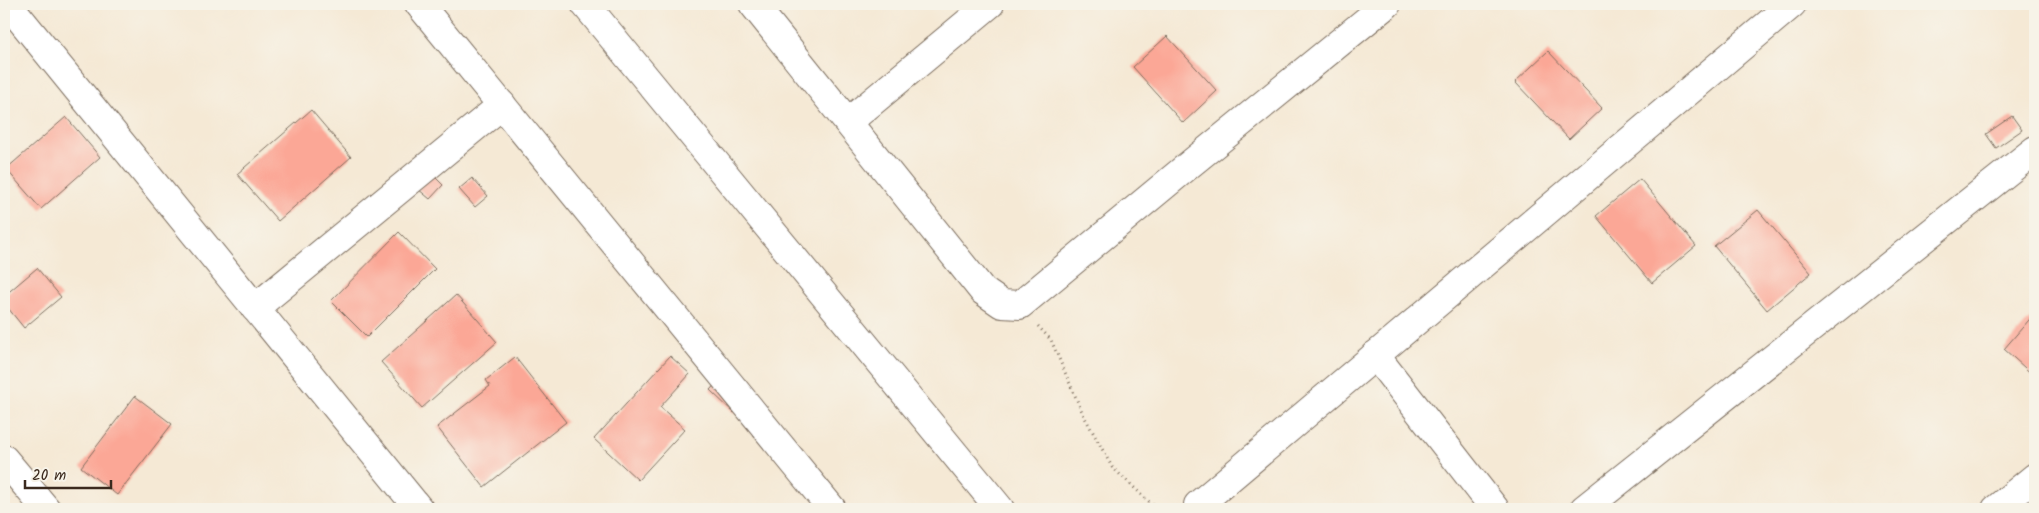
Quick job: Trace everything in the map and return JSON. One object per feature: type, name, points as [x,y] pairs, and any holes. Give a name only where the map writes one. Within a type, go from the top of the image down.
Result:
[{"type":"street","points":[[8,4],[419,509]]},
{"type":"street","points":[[420,4],[832,509]]},
{"type":"street","points":[[585,4],[1000,509]]},
{"type":"street","points":[[753,4],[983,291],[1002,304],[1020,305],[1387,4]]},
{"type":"street","points":[[848,122],[990,4]]},
{"type":"street","points":[[1198,509],[1198,506],[1792,4]]},
{"type":"street","points":[[255,308],[502,105]]},
{"type":"street","points":[[1584,509],[2035,150]]},
{"type":"street","points":[[1376,355],[1496,509]]},
{"type":"street","points":[[4,459],[46,509]]},
{"type":"street","points":[[1996,509],[2035,478]]},
{"type":"path","points":[[1020,305],[1051,340],[1083,414],[1112,467],[1157,509]]},
{"type":"building","points":[[1167,36],[1217,91],[1183,123],[1133,67]]},
{"type":"building","points":[[1548,51],[1602,108],[1569,139],[1515,82]]},
{"type":"building","points":[[311,110],[351,157],[278,221],[237,174]]},
{"type":"building","points":[[2012,116],[2022,130],[1996,148],[1986,134]]},
{"type":"building","points":[[66,117],[100,157],[41,209],[6,169]]},
{"type":"building","points":[[4,156],[9,160],[4,166]]},
{"type":"building","points":[[432,174],[443,185],[430,199],[418,189]]},
{"type":"building","points":[[472,178],[488,196],[475,207],[459,189]]},
{"type":"building","points":[[1640,179],[1696,246],[1652,283],[1596,216]]},
{"type":"building","points":[[1758,210],[1811,273],[1767,310],[1714,246]]},
{"type":"building","points":[[399,232],[435,269],[367,337],[331,301]]},
{"type":"building","points":[[37,268],[61,297],[24,328],[4,303],[4,296]]},
{"type":"building","points":[[456,295],[497,342],[422,408],[381,362]]},
{"type":"building","points":[[2035,313],[2035,377],[2004,349]]},
{"type":"building","points":[[670,356],[690,374],[660,407],[685,429],[638,480],[594,439]]},
{"type":"building","points":[[515,357],[566,422],[484,487],[437,427],[490,386],[486,380]]},
{"type":"building","points":[[720,379],[744,401],[734,413],[710,390]]},
{"type":"building","points":[[135,396],[172,424],[117,495],[81,467]]},
{"type":"building","points":[[796,504],[801,509],[790,509]]}]
